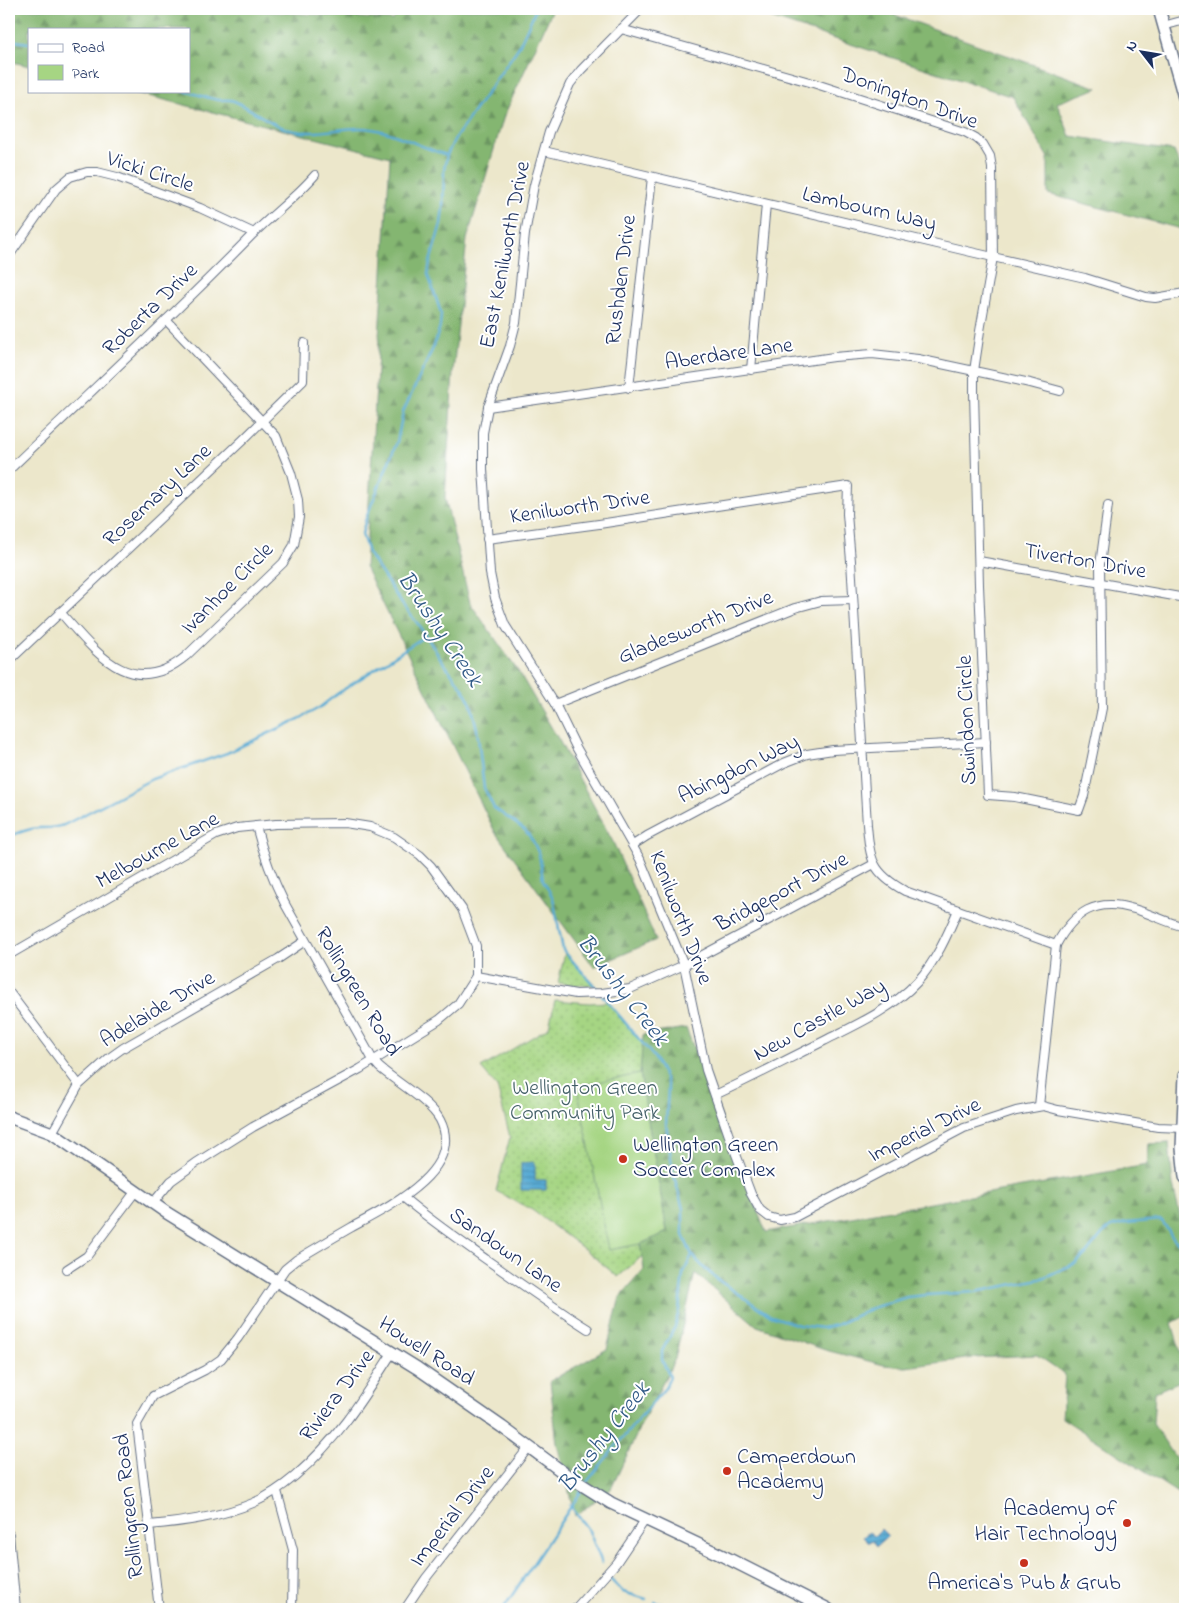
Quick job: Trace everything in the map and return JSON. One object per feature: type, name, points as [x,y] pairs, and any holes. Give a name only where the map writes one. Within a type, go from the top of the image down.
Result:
[{"type":"main road","points":[[1159,9],[1185,101]]},
{"type":"main road","points":[[1185,1075],[1182,1128],[1185,1177]]},
{"type":"main road","name":"Howell Road","points":[[9,1118],[52,1133],[152,1204],[455,1394],[568,1476],[603,1498],[828,1609]]},
{"type":"street","name":"East Kenilworth Drive","points":[[487,539],[483,444],[488,407],[510,346],[516,323],[528,213],[534,184],[558,109],[570,84],[581,70],[641,9]]},
{"type":"street","points":[[1163,26],[1185,20]]},
{"type":"street","name":"Donington Drive","points":[[621,29],[813,83],[972,135],[986,148],[991,162],[993,257],[974,371],[979,561]]},
{"type":"street","name":"Lambourn Way","points":[[544,151],[1086,278],[1146,297],[1156,298],[1185,294]]},
{"type":"street","name":"Vicki Circle","points":[[9,256],[56,189],[70,177],[87,172],[97,172],[116,177],[200,208],[254,232]]},
{"type":"street","name":"Roberta Drive","points":[[9,470],[166,320],[254,232],[303,189],[315,175]]},
{"type":"street","name":"Rushden Drive","points":[[628,388],[652,177]]},
{"type":"street","points":[[751,370],[766,204]]},
{"type":"street","name":"Ivanhoe Circle","points":[[60,612],[101,657],[116,667],[138,674],[154,673],[171,666],[186,656],[283,564],[294,545],[299,518],[294,484],[276,436],[166,320]]},
{"type":"street","name":"Rosemary Lane","points":[[9,661],[303,381],[304,343]]},
{"type":"street","name":"Aberdare Lane","points":[[488,407],[834,357],[872,354],[918,359],[1060,391]]},
{"type":"street","name":"Kenilworth Drive","points":[[780,1220],[769,1217],[758,1207],[735,1151],[706,1070],[684,965],[633,845],[581,756],[555,704],[508,632],[500,615],[490,573],[487,539],[848,486],[847,514],[862,748],[870,850],[874,864]]},
{"type":"street","points":[[1100,582],[1100,565],[1108,505]]},
{"type":"street","name":"Tiverton Drive","points":[[979,561],[1185,598]]},
{"type":"street","name":"Swindon Circle","points":[[979,561],[988,795],[1015,797],[1079,810],[1086,787],[1102,708],[1100,582]]},
{"type":"street","name":"Gladesworth Drive","points":[[555,704],[795,608],[821,601],[853,600]]},
{"type":"street","name":"Abingdon Way","points":[[633,845],[690,812],[790,760],[819,752],[862,748],[986,742]]},
{"type":"street","name":"Melbourne Lane","points":[[9,955],[216,834],[228,830],[256,826],[357,824],[381,830],[408,845],[431,866],[465,915],[476,946],[476,976]]},
{"type":"street","name":"Rollingreen Road","points":[[159,1609],[137,1424],[145,1408],[153,1396],[205,1370],[220,1358],[238,1338],[285,1269],[296,1260],[404,1198],[419,1185],[437,1164],[444,1148],[444,1132],[439,1118],[373,1060],[273,880],[256,826]]},
{"type":"street","points":[[874,864],[891,882],[900,888],[1056,945]]},
{"type":"street","name":"Bridgeport Drive","points":[[476,976],[563,992],[585,994],[614,992],[642,985],[684,965],[874,864]]},
{"type":"street","points":[[1039,1106],[1056,945],[1066,930],[1089,909],[1102,905],[1119,905],[1135,909],[1185,927]]},
{"type":"street","name":"New Castle Way","points":[[715,1095],[838,1034],[898,999],[916,982],[933,961],[958,910]]},
{"type":"street","name":"Adelaide Drive","points":[[52,1133],[79,1085],[103,1062],[123,1048],[278,959],[305,940]]},
{"type":"street","points":[[152,1204],[171,1181],[196,1163],[253,1127],[360,1069],[448,1014],[463,997],[476,976]]},
{"type":"street","points":[[9,992],[79,1085]]},
{"type":"street","name":"Imperial Drive","points":[[780,1220],[800,1215],[964,1128],[1002,1114],[1039,1106],[1158,1127],[1182,1128]]},
{"type":"street","points":[[68,1269],[87,1256],[135,1192]]},
{"type":"street","name":"Sandown Lane","points":[[404,1198],[467,1246],[588,1329]]},
{"type":"street","name":"Riviera Drive","points":[[149,1525],[183,1522],[225,1513],[255,1503],[277,1490],[308,1465],[338,1434],[392,1353]]},
{"type":"street","name":"Imperial Drive","points":[[405,1609],[426,1578],[529,1447]]},
{"type":"street","points":[[277,1490],[293,1550],[292,1609]]},
{"type":"street","points":[[575,1609],[614,1565],[645,1520]]},
{"type":"street","points":[[9,1534],[10,1561],[16,1609]]},
{"type":"green space","points":[[9,9],[230,9],[393,20],[402,9],[553,9],[504,116],[467,239],[453,372],[445,498],[470,603],[520,674],[560,742],[613,842],[656,940],[594,967],[495,832],[365,567],[390,157],[133,92],[190,92],[190,28],[28,28],[28,66],[9,61]]},
{"type":"green space","points":[[743,9],[887,9],[887,12],[1098,88],[1057,103],[1070,136],[1174,151],[1185,177],[1185,230],[1048,194],[1048,158],[1013,97]]},
{"type":"green space","points":[[565,952],[595,985],[558,983]]},
{"type":"green space","name":"Wellington Green Community Park","points":[[555,1000],[589,1003],[607,1002],[654,1057],[683,1221],[618,1277],[532,1210],[496,1191],[510,1137],[497,1087],[481,1068],[549,1027]]},
{"type":"green space","points":[[686,1028],[766,1232],[1147,1165],[1149,1144],[1169,1143],[1173,1185],[1185,1238],[1185,1316],[1172,1323],[1185,1366],[1185,1379],[1155,1392],[1153,1424],[1185,1472],[1185,1498],[1062,1418],[1065,1374],[1037,1355],[973,1358],[906,1367],[884,1365],[825,1350],[757,1326],[695,1273],[675,1359],[611,1489],[575,1516],[557,1444],[550,1381],[607,1349],[620,1297],[644,1269],[640,1244],[667,1232],[640,1074],[643,1035]]},
{"type":"green space","name":"Wellington Green Soccer Complex","points":[[640,1074],[667,1232],[640,1244],[609,1250],[577,1086]]},
{"type":"water","points":[[535,1162],[535,1180],[546,1180],[546,1190],[521,1190],[521,1163]]},
{"type":"water","points":[[881,1529],[888,1536],[877,1546],[872,1540],[869,1543],[863,1537],[869,1532],[874,1536]]},
{"type":"waterway","name":"Brushy Creek","points":[[536,9],[518,48],[454,140],[447,155],[444,169],[441,224],[428,274],[441,313],[440,326],[434,346],[403,412],[397,442],[366,518],[362,534],[368,553],[464,690],[471,704],[477,729],[484,788],[494,808],[525,830],[533,841],[539,854],[543,880],[553,898],[563,950],[599,991]]},
{"type":"waterway","points":[[9,40],[28,43]]},
{"type":"waterway","points":[[189,92],[219,100],[234,101],[279,126],[295,131],[371,129],[393,134],[447,155]]},
{"type":"waterway","points":[[9,836],[32,829],[64,825],[152,779],[227,753],[299,719],[319,708],[425,636]]},
{"type":"waterway","points":[[602,995],[654,1057],[666,1080],[668,1088],[666,1124],[673,1172],[683,1209],[683,1235],[692,1255],[721,1282],[771,1316],[799,1325],[822,1328],[836,1325],[872,1308],[907,1297],[975,1292],[1040,1279],[1076,1263],[1103,1233],[1111,1227],[1126,1223],[1161,1220],[1173,1239],[1179,1243]]},
{"type":"waterway","name":"Brushy Creek","points":[[586,1483],[665,1388],[670,1377],[662,1360],[662,1351],[675,1327],[683,1274],[692,1255]]},
{"type":"waterway","name":"Brushy Creek","points":[[503,1609],[582,1490]]},
{"type":"waterway","points":[[570,1505],[589,1531],[602,1563]]},
{"type":"waterway","points":[[609,1578],[623,1592],[646,1599]]},
{"type":"waterway","points":[[655,1602],[681,1609]]},
{"type":"place","name":"Wellington Green Soccer Complex","points":[[623,1159]]},
{"type":"place","name":"Camperdown Academy","points":[[727,1471]]},
{"type":"place","name":"Academy of Hair Technology","points":[[1127,1523]]},
{"type":"place","name":"America's Pub & Grub","points":[[1024,1563]]}]
